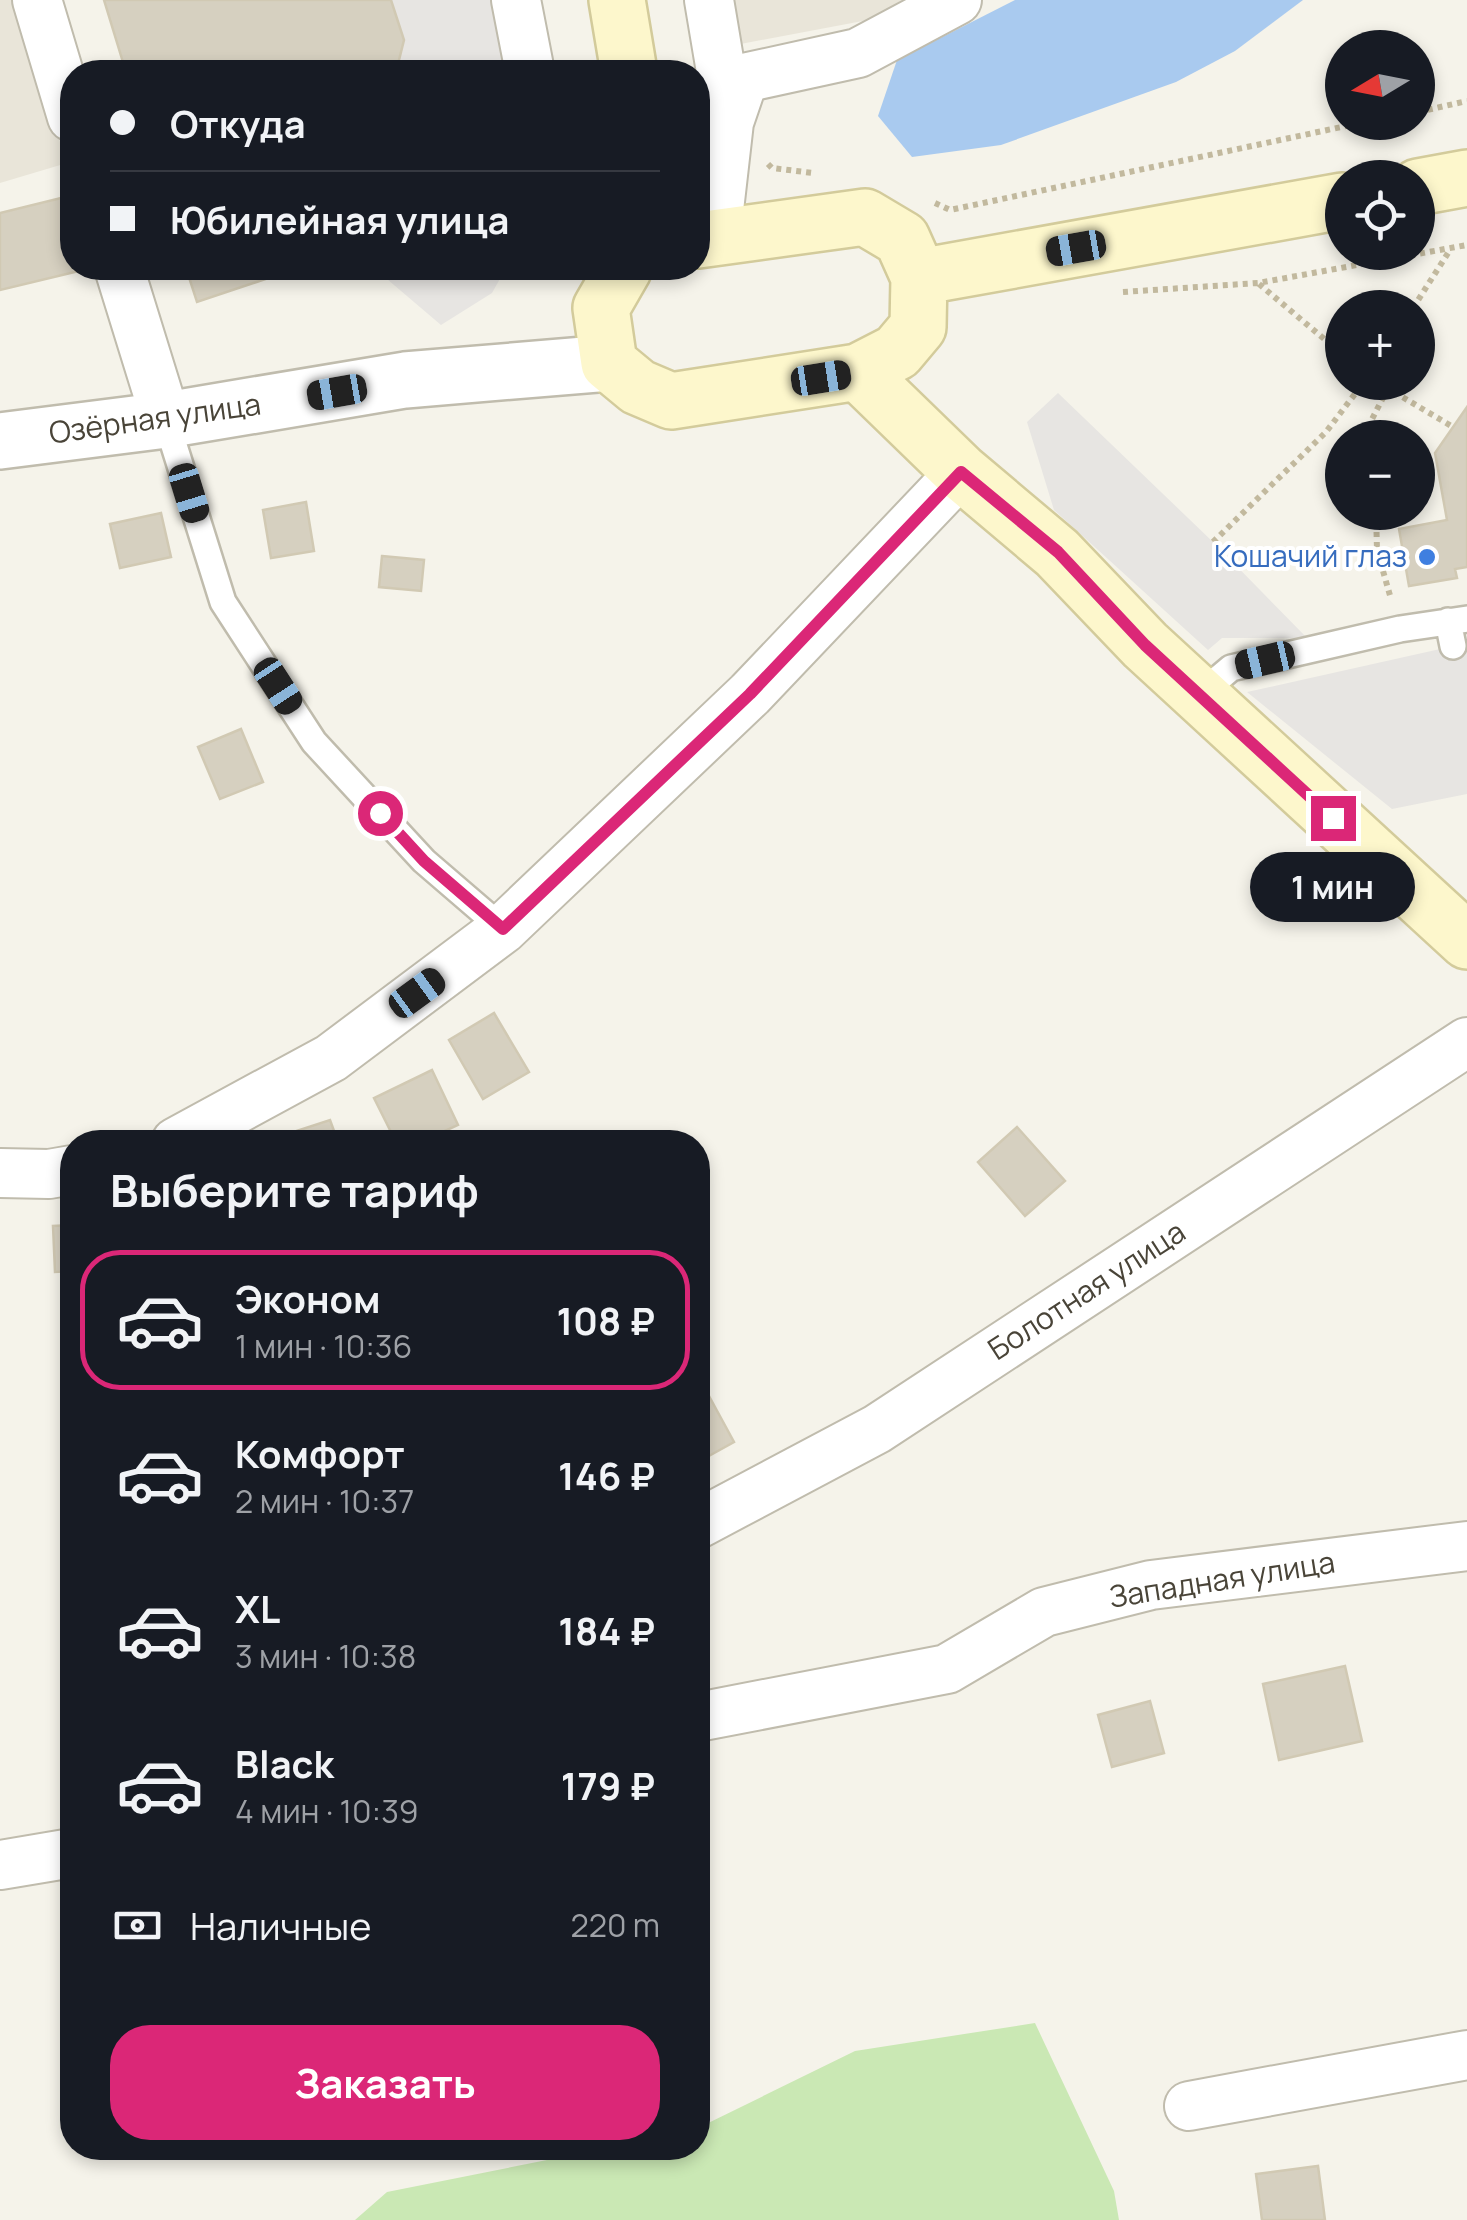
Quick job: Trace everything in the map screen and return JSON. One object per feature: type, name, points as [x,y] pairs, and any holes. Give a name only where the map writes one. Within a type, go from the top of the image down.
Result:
[{"type":"main road","points":[[617,0],[627,60]]},
{"type":"main road","points":[[1435,184],[1467,178]]},
{"type":"main road","points":[[919,277],[1325,204]]},
{"type":"main road","points":[[615,280],[601,308],[608,364],[638,386],[671,401],[858,372],[897,352],[918,327],[919,277],[902,239],[864,217],[710,238]]},
{"type":"main road","points":[[858,372],[961,472],[1058,552],[1145,645],[1467,941]]},
{"type":"street","points":[[37,0],[60,76]]},
{"type":"street","points":[[516,0],[528,60]]},
{"type":"street","points":[[709,0],[729,122]]},
{"type":"street","points":[[710,222],[729,122],[744,78],[858,53],[957,0]]},
{"type":"street","points":[[123,280],[166,420]]},
{"type":"street","name":"Озёрная улица","points":[[0,441],[166,420],[406,380],[608,364]]},
{"type":"street","points":[[198,1130],[331,1058],[503,929],[750,694],[961,472]]},
{"type":"street","name":"Болотная улица","points":[[710,1518],[877,1429],[1467,1042]]},
{"type":"street","points":[[0,1173],[60,1172]]},
{"type":"street","name":"Западная улица","points":[[710,1715],[947,1669],[1044,1612],[1151,1585],[1467,1546]]},
{"type":"street","points":[[0,1865],[60,1855]]},
{"type":"street","points":[[1189,2106],[1467,2056]]},
{"type":"lane","points":[[166,420],[223,602],[314,742],[424,861],[503,929]]},
{"type":"lane","points":[[1199,695],[1231,668],[1400,629],[1456,629]]},
{"type":"path","points":[[1435,109],[1467,102]]},
{"type":"path","points":[[729,122],[772,168],[829,176]]},
{"type":"path","points":[[918,196],[950,210],[1325,130]]},
{"type":"path","points":[[1106,294],[1258,283],[1467,246]]},
{"type":"path","points":[[1424,290],[1451,248]]},
{"type":"path","points":[[1258,283],[1325,340]]},
{"type":"path","points":[[1213,542],[1326,432],[1350,400]]},
{"type":"path","points":[[1405,400],[1453,427]]},
{"type":"path","points":[[1377,530],[1378,550],[1400,629]]},
{"type":"shaded area","points":[[0,0],[13,0],[60,142],[60,165],[0,183]]},
{"type":"shaded area","points":[[391,0],[498,0],[510,60],[399,60],[404,40]]},
{"type":"shaded area","points":[[724,0],[902,0],[868,20],[730,46]]},
{"type":"shaded area","points":[[388,280],[499,280],[492,293],[441,325]]},
{"type":"shaded area","points":[[1058,393],[1307,638],[1222,638],[1208,650],[1054,510],[1027,422]]},
{"type":"shaded area","points":[[1467,643],[1467,794],[1392,809],[1247,692]]},
{"type":"green space","points":[[1035,2023],[1114,2191],[1119,2220],[355,2220],[387,2192],[547,2160],[710,2160],[710,2122],[855,2051]]},
{"type":"water","points":[[1015,0],[1303,0],[1235,51],[1176,82],[1001,145],[912,157],[878,116],[897,60]]},
{"type":"building","points":[[104,0],[391,0],[404,40],[399,60],[122,60]]},
{"type":"building","points":[[60,198],[60,276],[0,290],[0,213]]},
{"type":"building","points":[[190,280],[262,280],[197,302]]},
{"type":"building","points":[[1467,407],[1467,567],[1455,569],[1457,578],[1409,586],[1399,530],[1435,530],[1435,522],[1447,520],[1435,453]]},
{"type":"building","points":[[306,502],[314,551],[271,558],[263,510]]},
{"type":"building","points":[[161,513],[171,557],[120,568],[110,524]]},
{"type":"building","points":[[382,556],[424,560],[421,591],[379,587]]},
{"type":"building","points":[[241,729],[263,782],[220,799],[198,747]]},
{"type":"building","points":[[494,1013],[529,1072],[483,1099],[449,1040]]},
{"type":"building","points":[[432,1070],[458,1125],[447,1130],[390,1130],[374,1098]]},
{"type":"building","points":[[330,1120],[334,1130],[299,1130]]},
{"type":"building","points":[[1017,1127],[1065,1181],[1025,1216],[978,1162]]},
{"type":"building","points":[[53,1226],[60,1226],[60,1272],[55,1272]]},
{"type":"building","points":[[710,1398],[734,1442],[710,1455]]},
{"type":"building","points":[[1345,1666],[1362,1741],[1279,1760],[1263,1684]]},
{"type":"building","points":[[1150,1701],[1164,1753],[1112,1767],[1098,1715]]},
{"type":"building","points":[[1318,2166],[1325,2220],[1262,2220],[1256,2174]]},
{"type":"place","name":"Кошачий глаз","points":[[1427,557]]},
{"type":"route","points":[[380,813],[424,861],[503,929],[750,694],[961,472],[1058,552],[1145,645],[1333,818]]}]
